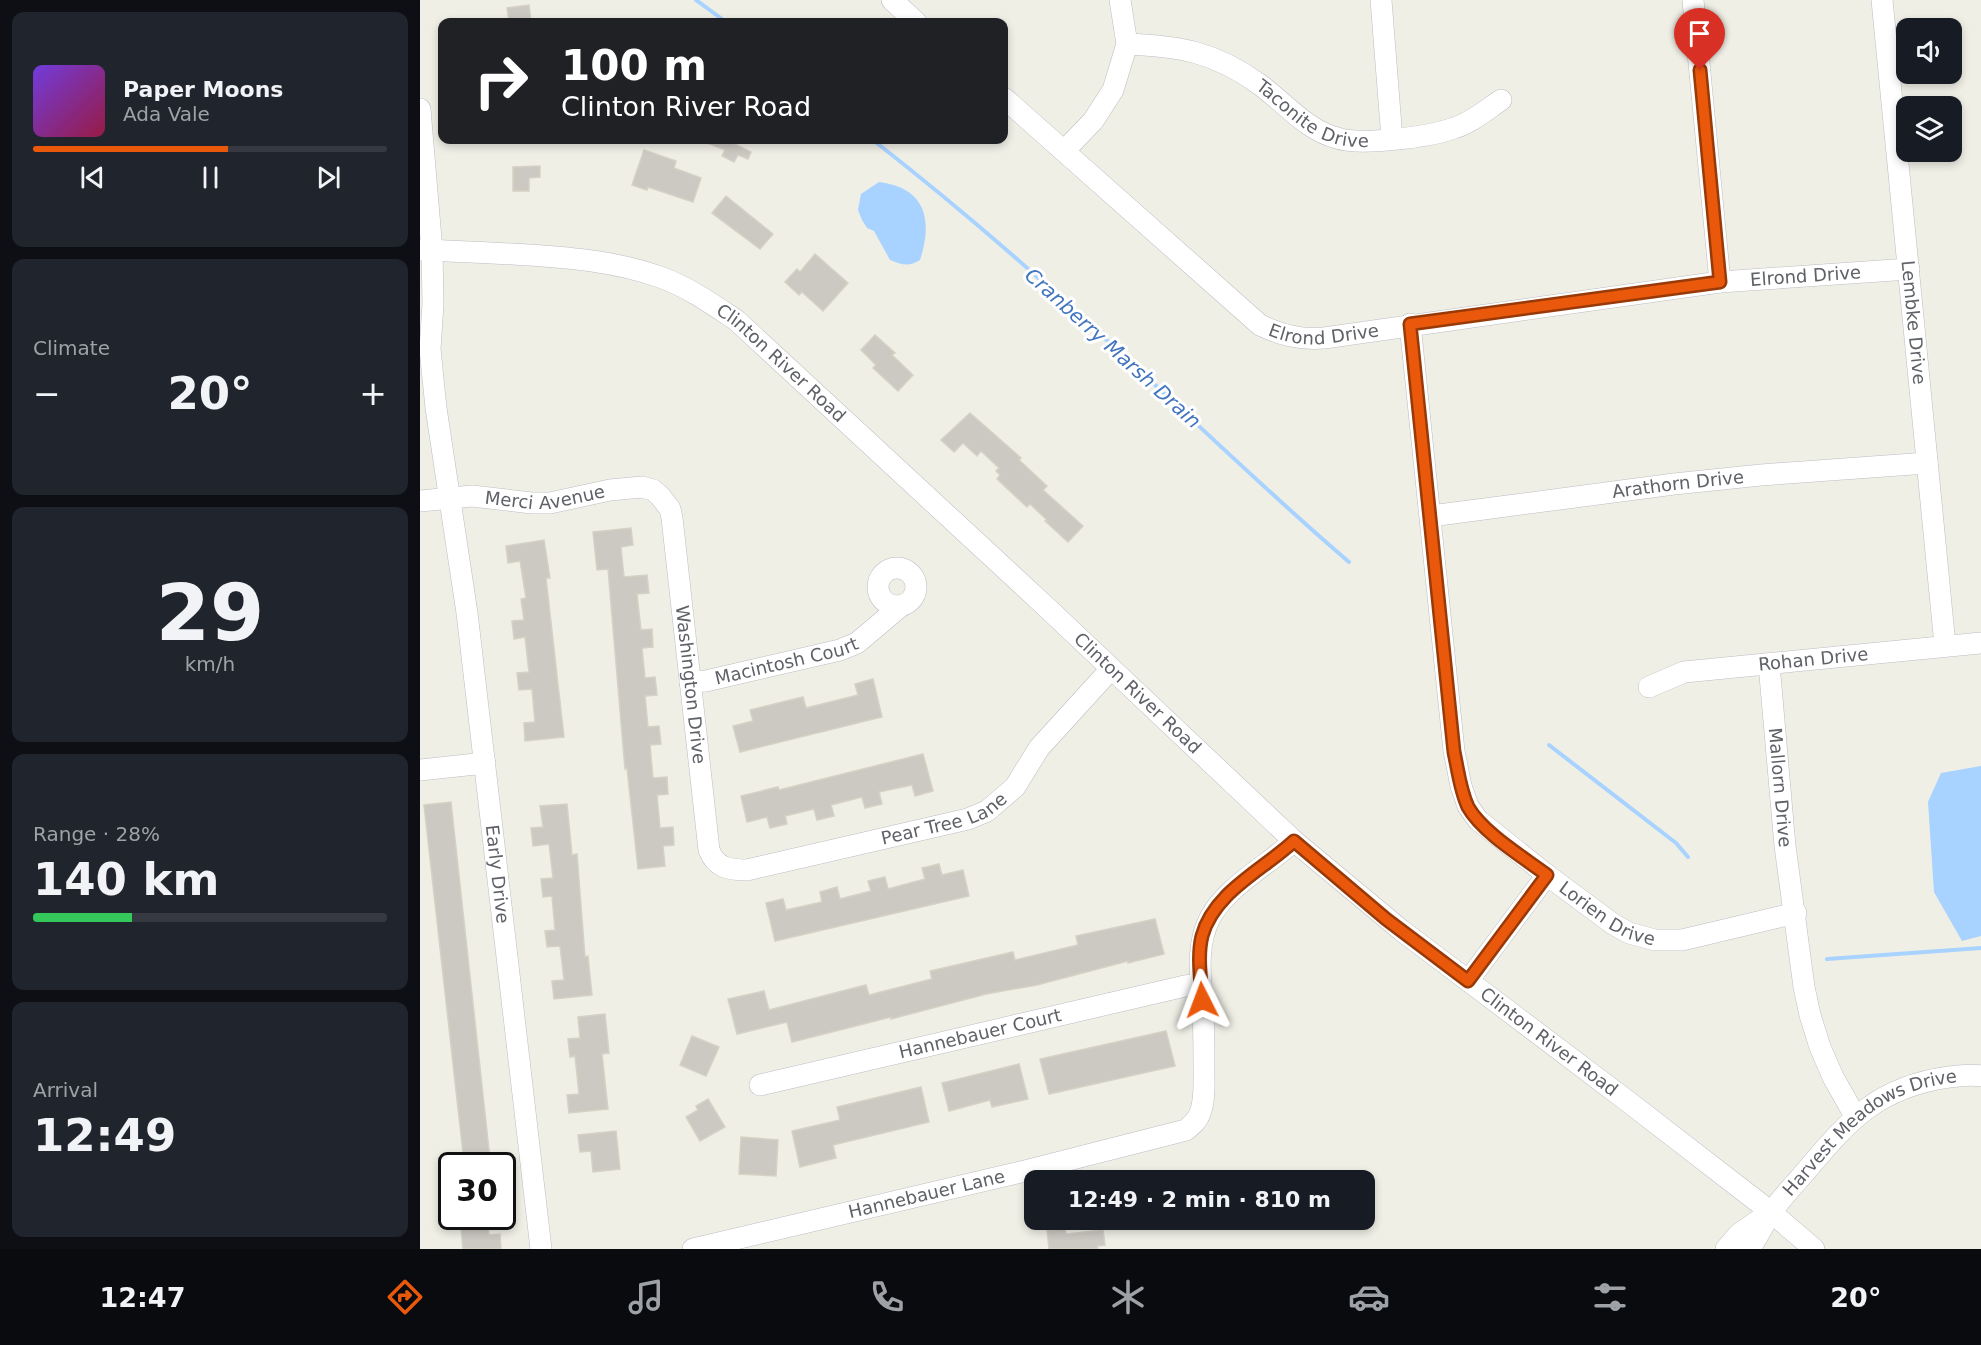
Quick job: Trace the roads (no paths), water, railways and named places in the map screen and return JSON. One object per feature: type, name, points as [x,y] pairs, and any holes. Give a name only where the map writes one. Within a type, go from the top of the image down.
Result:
[{"type":"street","points":[[892,0],[912,18]]},
{"type":"street","points":[[1064,151],[1092,121],[1113,90],[1127,44],[1120,0]]},
{"type":"street","points":[[1381,0],[1392,139]]},
{"type":"street","points":[[1693,0],[1720,282]]},
{"type":"street","name":"Lembke Drive","points":[[1882,0],[1945,645]]},
{"type":"street","name":"Taconite Drive","points":[[1127,44],[1181,48],[1213,58],[1259,84],[1300,118],[1337,139],[1392,139],[1454,129],[1501,100]]},
{"type":"street","name":"Elrond Drive","points":[[1008,102],[1260,325],[1278,333],[1309,339],[1720,282],[1909,269]]},
{"type":"street","name":"Early Drive","points":[[420,109],[426,250],[433,304],[430,349],[436,408],[467,613],[541,1249]]},
{"type":"street","name":"Clinton River Road","points":[[426,250],[577,259],[614,264],[662,278],[709,302],[736,320],[1294,841],[1366,902],[1771,1212],[1814,1249]]},
{"type":"street","name":"Lorien Drive","points":[[1410,324],[1454,752],[1468,806],[1478,820],[1547,875],[1613,924],[1643,938],[1682,940],[1796,913]]},
{"type":"street","name":"Arathorn Drive","points":[[1431,516],[1674,484],[1927,463]]},
{"type":"street","name":"Merci Avenue","points":[[420,501],[471,496],[550,503],[610,490],[642,487],[653,490],[666,502]]},
{"type":"street","name":"Washington Drive","points":[[666,502],[672,518],[709,850],[718,865]]},
{"type":"street","name":"Macintosh Court","points":[[690,682],[840,650],[857,643],[877,628],[902,605],[913,598],[917,585],[906,569],[893,568],[883,574],[878,585],[882,608],[877,628]]},
{"type":"street","points":[[881,597],[890,605],[902,605]]},
{"type":"street","name":"Rohan Drive","points":[[1648,687],[1684,672],[1981,643]]},
{"type":"street","name":"Mallorn Drive","points":[[1769,664],[1785,846],[1796,913]]},
{"type":"street","name":"Pear Tree Lane","points":[[718,865],[735,870],[747,870],[968,819],[987,811],[1015,787],[1039,748],[1111,669]]},
{"type":"street","points":[[420,770],[485,763]]},
{"type":"street","name":"Hannebauer Lane","points":[[693,1249],[1025,1171],[1186,1130],[1200,1112],[1203,1095],[1204,1053],[1200,960],[1202,937],[1210,917],[1233,890],[1294,841]]},
{"type":"street","points":[[1468,981],[1547,875]]},
{"type":"street","points":[[1796,913],[1804,987],[1810,1015],[1833,1077],[1855,1116]]},
{"type":"street","name":"Hannebauer Court","points":[[760,1084],[1201,984]]},
{"type":"street","name":"Harvest Meadows Drive","points":[[1771,1212],[1836,1135],[1855,1116],[1877,1101],[1908,1086],[1938,1079],[1981,1076]]},
{"type":"street","points":[[1726,1249],[1739,1234],[1771,1212]]},
{"type":"street","points":[[1749,1249],[1771,1212]]},
{"type":"water","points":[[879,182],[895,185],[907,191],[922,208],[926,232],[924,245],[920,260],[912,264],[890,260],[874,231],[867,228],[862,220],[858,210],[861,194]]},
{"type":"water","points":[[1981,766],[1981,936],[1962,941],[1934,892],[1928,802],[1941,773]]},
{"type":"waterway","name":"Cranberry Marsh Drain","points":[[696,0],[721,18]]},
{"type":"waterway","name":"Cranberry Marsh Drain","points":[[878,144],[1024,265],[1258,482],[1349,562]]},
{"type":"waterway","name":"Cranberry Marsh Drain","points":[[1549,745],[1676,843],[1688,857]]},
{"type":"waterway","name":"Cranberry Marsh Drain","points":[[1827,959],[1981,948]]}]
